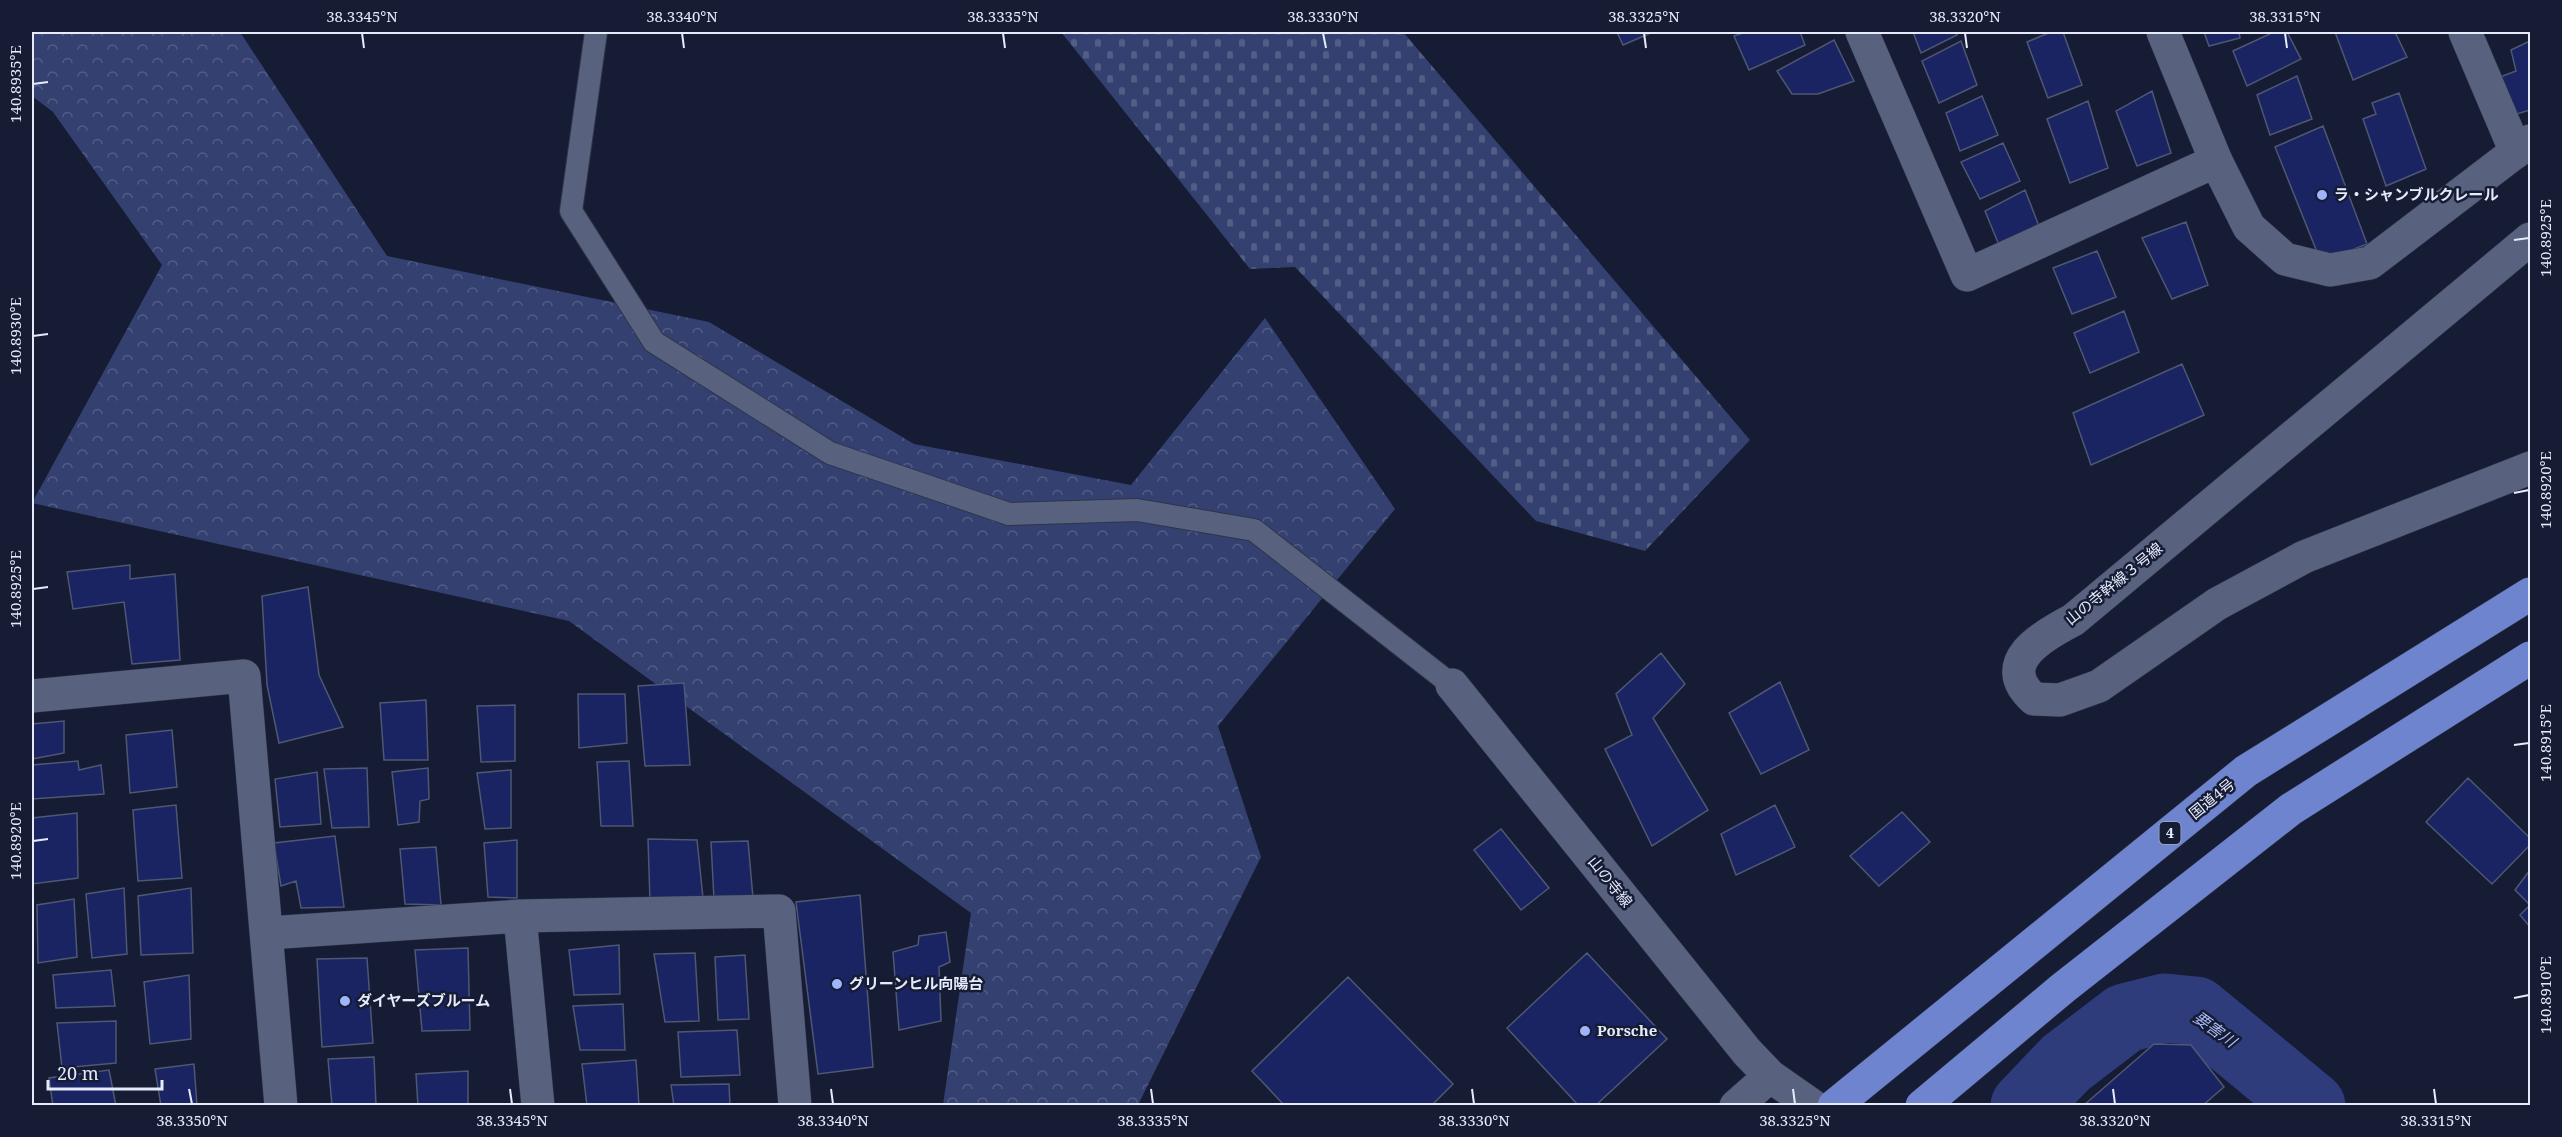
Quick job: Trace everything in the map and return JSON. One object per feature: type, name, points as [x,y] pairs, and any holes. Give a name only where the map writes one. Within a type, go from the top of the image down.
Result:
[{"type":"highway","name":"国道4号","points":[[1834,1106],[2246,771],[2530,594]]},
{"type":"highway","points":[[1922,1106],[2063,988],[2291,809],[2530,658]]},
{"type":"street","points":[[1862,32],[1966,274],[2216,161]]},
{"type":"street","points":[[2163,32],[2216,161],[2249,227],[2285,259],[2330,270],[2370,263],[2523,146],[2465,32]]},
{"type":"street","name":"山の寺幹線３号線","points":[[2530,240],[2073,620],[2042,636],[2025,655],[2018,673],[2022,688],[2034,699],[2060,700],[2099,686],[2217,604],[2304,557],[2530,468]]},
{"type":"street","points":[[32,696],[244,676],[268,933],[280,1106]]},
{"type":"street","name":"山の寺線","points":[[1452,685],[1747,1052],[1770,1076],[1813,1106]]},
{"type":"street","points":[[268,933],[520,916],[779,911],[795,1106]]},
{"type":"street","points":[[520,916],[538,1106]]},
{"type":"street","points":[[1736,1106],[1770,1076]]},
{"type":"lane","points":[[590,38],[571,211],[654,342],[830,453],[1009,514],[1137,510],[1254,530],[1452,685]]},
{"type":"green space","points":[[32,32],[240,32],[387,256],[709,322],[914,444],[1131,485],[1265,318],[1395,509],[1218,726],[1261,857],[1138,1105],[943,1105],[971,913],[569,621],[32,503],[162,265],[53,112],[32,96]]},
{"type":"green space","points":[[1061,32],[1403,32],[1750,440],[1645,551],[1536,521],[1295,267],[1250,269]]},
{"type":"building","points":[[1617,32],[1653,32],[1623,45]]},
{"type":"building","points":[[1746,32],[1800,32],[1805,45],[1749,70],[1734,36]]},
{"type":"building","points":[[1913,32],[1955,32],[1957,35],[1921,53]]},
{"type":"building","points":[[2051,32],[2063,32],[2082,85],[2048,98],[2027,42]]},
{"type":"building","points":[[2204,32],[2239,32],[2240,38],[2209,46]]},
{"type":"building","points":[[2274,32],[2287,32],[2301,59],[2247,86],[2233,51]]},
{"type":"building","points":[[2335,32],[2395,32],[2407,57],[2353,80]]},
{"type":"building","points":[[1834,40],[1854,81],[1818,94],[1792,94],[1777,71]]},
{"type":"building","points":[[1961,41],[1977,85],[1939,103],[1922,61]]},
{"type":"building","points":[[2530,41],[2530,110],[2510,116],[2500,77],[2516,71],[2511,50]]},
{"type":"building","points":[[2297,76],[2312,119],[2270,135],[2257,95]]},
{"type":"building","points":[[2152,91],[2171,153],[2137,166],[2116,111]]},
{"type":"building","points":[[2399,93],[2426,169],[2386,186],[2363,119],[2376,114],[2372,103]]},
{"type":"building","points":[[1982,96],[1998,135],[1960,151],[1946,113]]},
{"type":"building","points":[[2088,101],[2108,168],[2070,183],[2047,119]]},
{"type":"building","name":"ラ・シャンブルクレール","points":[[2323,126],[2367,244],[2321,262],[2275,147]]},
{"type":"building","points":[[2003,143],[2020,181],[1980,199],[1961,162]]},
{"type":"building","points":[[2025,190],[2039,226],[1999,245],[1985,211]]},
{"type":"building","points":[[2186,222],[2208,285],[2172,299],[2142,238]]},
{"type":"building","points":[[2097,251],[2116,297],[2072,314],[2053,268]]},
{"type":"building","points":[[2124,311],[2139,352],[2090,373],[2074,333]]},
{"type":"building","points":[[2182,364],[2204,415],[2091,465],[2073,413]]},
{"type":"building","points":[[130,565],[130,579],[175,574],[180,660],[132,664],[124,602],[73,609],[67,572]]},
{"type":"building","points":[[308,587],[319,675],[343,727],[279,743],[267,685],[262,596]]},
{"type":"building","points":[[1661,653],[1685,684],[1653,718],[1708,810],[1652,846],[1605,749],[1632,735],[1616,694]]},
{"type":"building","points":[[1780,682],[1809,750],[1761,774],[1729,713]]},
{"type":"building","points":[[684,683],[690,765],[645,766],[638,686]]},
{"type":"building","points":[[578,694],[625,694],[627,743],[579,748]]},
{"type":"building","points":[[426,700],[428,760],[384,760],[380,703]]},
{"type":"building","points":[[515,705],[515,761],[481,762],[477,706]]},
{"type":"building","points":[[64,721],[64,753],[32,759],[32,724]]},
{"type":"building","points":[[172,730],[177,787],[130,793],[126,735]]},
{"type":"building","points":[[78,761],[79,770],[101,765],[104,794],[32,799],[32,765]]},
{"type":"building","points":[[629,761],[633,826],[601,826],[597,762]]},
{"type":"building","points":[[367,768],[369,827],[332,828],[324,769]]},
{"type":"building","points":[[428,768],[429,799],[420,801],[419,822],[398,825],[392,772]]},
{"type":"building","points":[[511,770],[511,828],[485,829],[477,773]]},
{"type":"building","points":[[317,772],[321,824],[280,827],[275,779]]},
{"type":"building","points":[[2468,778],[2530,838],[2530,845],[2492,884],[2426,822]]},
{"type":"building","points":[[176,805],[182,878],[138,881],[133,810]]},
{"type":"building","points":[[1775,805],[1795,847],[1736,875],[1721,834]]},
{"type":"building","points":[[1902,812],[1930,842],[1879,886],[1850,856]]},
{"type":"building","points":[[77,813],[78,878],[32,884],[32,818]]},
{"type":"building","points":[[1501,829],[1549,888],[1521,910],[1474,850]]},
{"type":"building","points":[[335,836],[344,907],[301,908],[296,881],[281,886],[274,843]]},
{"type":"building","points":[[648,839],[697,840],[703,898],[650,902]]},
{"type":"building","points":[[517,840],[517,898],[488,897],[484,843]]},
{"type":"building","points":[[748,841],[753,898],[714,900],[711,842]]},
{"type":"building","points":[[436,847],[441,905],[405,904],[400,849]]},
{"type":"building","points":[[2530,870],[2530,905],[2515,890]]},
{"type":"building","points":[[124,888],[127,954],[92,958],[86,894]]},
{"type":"building","points":[[191,888],[193,953],[141,955],[138,896]]},
{"type":"building","name":"グリーンヒル向陽台","points":[[860,895],[873,1067],[818,1074],[796,902]]},
{"type":"building","points":[[74,899],[77,957],[38,963],[37,905]]},
{"type":"building","points":[[2530,905],[2530,927],[2520,915]]},
{"type":"building","points":[[946,932],[950,962],[939,967],[941,1021],[899,1030],[893,952],[918,945],[919,936]]},
{"type":"building","points":[[619,945],[620,994],[574,995],[569,950]]},
{"type":"building","points":[[468,948],[470,1030],[422,1031],[415,950]]},
{"type":"building","points":[[695,953],[699,1021],[665,1022],[654,954]]},
{"type":"building","points":[[1587,953],[1667,1039],[1595,1106],[1579,1106],[1507,1028]]},
{"type":"building","points":[[745,955],[749,1019],[718,1020],[715,957]]},
{"type":"building","name":"ダイヤーズブルーム","points":[[367,958],[373,1043],[322,1047],[317,959]]},
{"type":"building","points":[[111,970],[115,1006],[56,1008],[53,975]]},
{"type":"building","points":[[189,975],[191,1039],[150,1044],[144,982]]},
{"type":"building","points":[[1348,977],[1453,1084],[1431,1106],[1285,1106],[1252,1071]]},
{"type":"building","points":[[623,1004],[625,1050],[580,1050],[573,1006]]},
{"type":"building","points":[[116,1021],[116,1063],[62,1068],[57,1023]]},
{"type":"building","points":[[737,1030],[740,1075],[681,1077],[678,1032]]},
{"type":"building","points":[[2154,1044],[2191,1045],[2224,1087],[2202,1106],[2083,1106]]},
{"type":"building","points":[[374,1057],[376,1106],[332,1106],[328,1059]]},
{"type":"building","points":[[636,1060],[639,1106],[587,1106],[582,1064]]},
{"type":"building","points":[[194,1064],[197,1106],[161,1106],[155,1069]]},
{"type":"building","points":[[109,1070],[116,1106],[53,1106],[49,1078]]},
{"type":"building","points":[[468,1071],[468,1106],[418,1106],[416,1074]]},
{"type":"building","points":[[729,1084],[730,1106],[674,1106],[671,1085]]},
{"type":"waterway","name":"要害川","points":[[2025,1106],[2066,1063],[2125,1018],[2165,1008],[2196,1011],[2311,1106]]},
{"type":"place","name":"ラ・シャンブルクレール","points":[[2322,195]]},
{"type":"place","name":"グリーンヒル向陽台","points":[[837,984]]},
{"type":"place","name":"ダイヤーズブルーム","points":[[345,1001]]},
{"type":"place","name":"Porsche","points":[[1585,1031]]}]
